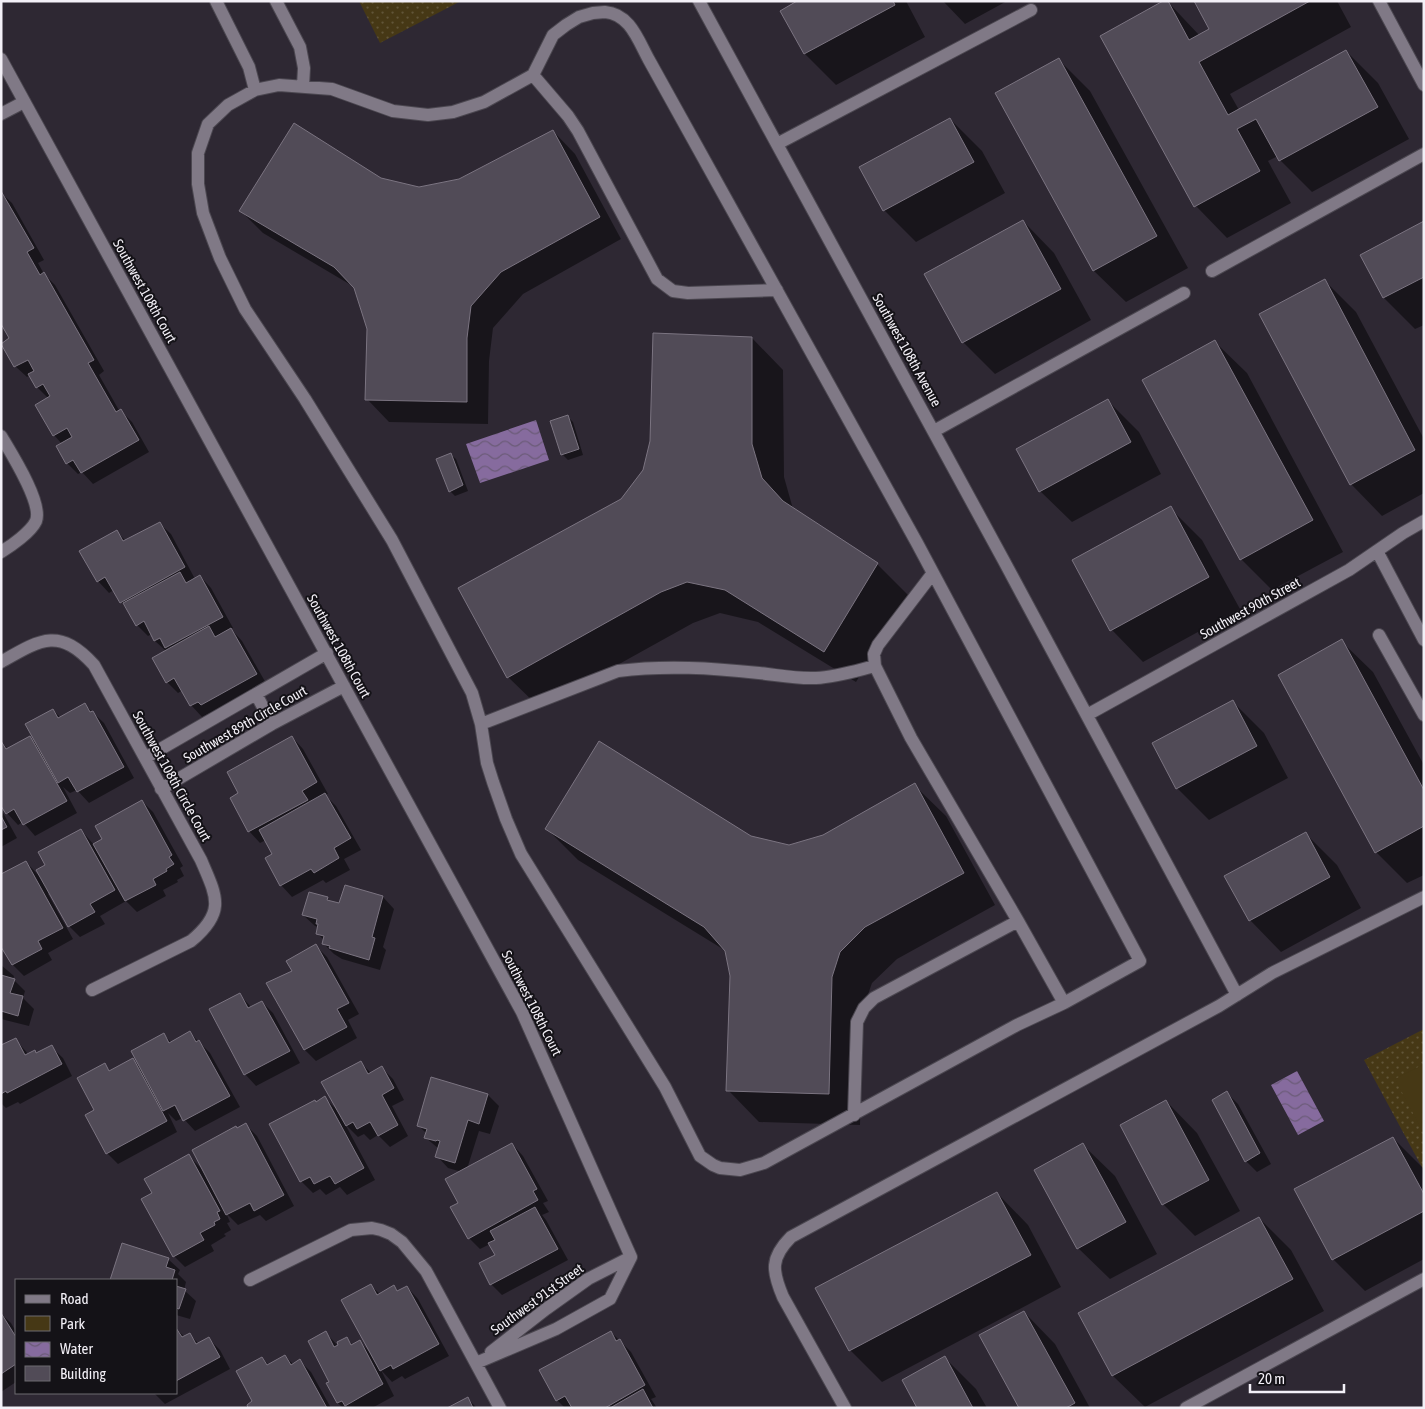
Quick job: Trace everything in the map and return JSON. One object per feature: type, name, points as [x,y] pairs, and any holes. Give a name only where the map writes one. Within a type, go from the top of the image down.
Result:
[{"type":"street","points":[[276,1],[300,47],[304,68],[303,86]]},
{"type":"street","name":"Southwest 108th Avenue","points":[[699,1],[934,431],[1237,994]]},
{"type":"street","points":[[1395,1],[1381,5],[1424,85]]},
{"type":"street","points":[[219,2],[249,67],[255,90]]},
{"type":"street","points":[[777,144],[1030,10]]},
{"type":"street","points":[[605,12],[618,15],[628,23],[933,573],[1140,962],[1064,1003],[1017,1025],[764,1163],[740,1170],[720,1168],[700,1156],[665,1087],[521,854],[506,819],[487,763],[481,724],[472,693],[392,540],[305,399],[245,308],[220,258],[203,213],[198,184],[198,153],[208,124],[228,105],[255,90],[280,85],[303,86],[332,89],[393,111],[428,116],[453,112],[484,102],[533,75],[553,34],[579,18],[593,13],[605,12]]},
{"type":"street","name":"Southwest 108th Court","points":[[1,59],[522,1012],[631,1257]]},
{"type":"street","points":[[533,75],[568,116],[578,131],[656,279],[673,291],[688,293],[777,290]]},
{"type":"street","points":[[1,114],[24,102]]},
{"type":"street","points":[[1212,271],[1424,154]]},
{"type":"street","points":[[934,431],[1184,293]]},
{"type":"street","points":[[1,436],[34,497],[36,509],[36,521],[18,540],[1,552]]},
{"type":"street","name":"Southwest 90th Street","points":[[1087,715],[1350,570],[1403,533],[1424,521]]},
{"type":"street","points":[[1377,551],[1424,640]]},
{"type":"street","points":[[933,573],[878,645],[874,654],[875,666],[911,738],[1064,1003]]},
{"type":"street","points":[[1379,635],[1424,715]]},
{"type":"street","name":"Southwest 108th Circle Court","points":[[1,662],[28,647],[46,641],[58,640],[74,646],[94,665],[200,860],[214,894],[216,904],[214,913],[209,923],[191,942],[92,990]]},
{"type":"street","name":"Southwest 89th Circle Court","points":[[145,758],[326,654]]},
{"type":"street","points":[[481,724],[618,671],[641,668],[710,669],[814,678],[831,677],[875,666]]},
{"type":"street","name":"Southwest 89th Circle Court","points":[[161,789],[272,724],[344,686]]},
{"type":"street","points":[[256,694],[272,724]]},
{"type":"street","points":[[845,1408],[782,1297],[776,1281],[774,1265],[784,1244],[801,1231],[1219,1006],[1272,973],[1424,897]]},
{"type":"street","points":[[854,1115],[857,1022],[868,1002],[1018,921]]},
{"type":"street","points":[[250,1280],[351,1230],[362,1228],[381,1230],[402,1242],[426,1271],[500,1408]]},
{"type":"street","name":"Southwest 91st Street","points":[[476,1363],[588,1279],[631,1257]]},
{"type":"street","name":"Southwest 91st Street","points":[[476,1363],[556,1329],[610,1299],[631,1257]]},
{"type":"street","points":[[1186,1408],[1424,1279]]},
{"type":"green space","points":[[359,1],[461,1],[380,43]]},
{"type":"green space","points":[[1424,1029],[1424,1171],[1364,1060]]},
{"type":"green space","points":[[1424,1064],[1424,1134],[1395,1079]]},
{"type":"water","points":[[536,420],[549,460],[480,483],[466,444]]},
{"type":"water","points":[[1297,1071],[1324,1121],[1298,1135],[1271,1085]]},
{"type":"building","points":[[797,1],[893,1],[895,5],[804,54],[780,11]]},
{"type":"building","points":[[1163,1],[1168,1],[1189,40],[1209,29],[1194,1],[1310,1],[1199,62],[1228,115],[1346,50],[1378,107],[1279,161],[1256,119],[1237,129],[1260,171],[1194,207],[1100,36]]},
{"type":"building","points":[[1059,58],[1157,236],[1093,271],[995,93]]},
{"type":"building","points":[[950,118],[974,162],[883,211],[859,167]]},
{"type":"building","points":[[294,123],[381,178],[419,187],[459,179],[553,130],[600,217],[501,272],[471,306],[467,338],[467,402],[365,400],[367,329],[354,288],[334,267],[239,211]]},
{"type":"building","points":[[1,191],[34,248],[27,252],[40,275],[44,272],[94,360],[88,363],[116,412],[121,409],[139,440],[81,473],[73,460],[66,464],[56,446],[72,437],[67,428],[53,436],[35,405],[50,396],[43,384],[36,388],[28,374],[34,371],[28,360],[14,367],[1,344],[9,338],[1,324]]},
{"type":"building","points":[[1023,220],[1061,289],[962,343],[924,274]]},
{"type":"building","points":[[1424,221],[1424,277],[1383,298],[1360,255]]},
{"type":"building","points":[[1325,279],[1415,450],[1350,485],[1259,314]]},
{"type":"building","points":[[653,333],[752,337],[752,444],[762,478],[783,501],[878,563],[824,652],[725,590],[687,582],[661,592],[507,678],[458,588],[621,499],[643,470],[650,441]]},
{"type":"building","points":[[1215,340],[1313,520],[1240,560],[1142,380]]},
{"type":"building","points":[[1108,399],[1131,442],[1039,492],[1016,449]]},
{"type":"building","points":[[568,415],[579,449],[561,455],[550,421]]},
{"type":"building","points":[[451,453],[463,485],[449,492],[436,459]]},
{"type":"building","points":[[1171,506],[1209,577],[1110,631],[1072,560]]},
{"type":"building","points":[[160,522],[185,567],[120,603],[105,577],[97,582],[79,551],[117,530],[123,541]]},
{"type":"building","points":[[180,572],[186,583],[200,575],[223,617],[165,648],[160,638],[154,641],[144,621],[136,626],[123,603]]},
{"type":"building","points":[[209,626],[215,637],[231,628],[257,674],[201,705],[198,702],[190,706],[174,678],[166,683],[152,658]]},
{"type":"building","points":[[1342,639],[1424,790],[1424,826],[1375,853],[1278,675]]},
{"type":"building","points":[[1233,700],[1257,746],[1176,789],[1152,743]]},
{"type":"building","points":[[85,703],[90,712],[93,711],[124,767],[77,792],[68,777],[58,783],[25,724],[53,709],[58,718]]},
{"type":"building","points":[[30,736],[67,801],[23,825],[14,809],[6,814],[1,806],[1,741],[6,749]]},
{"type":"building","points":[[292,736],[317,782],[302,791],[308,800],[248,832],[230,798],[238,793],[227,772]]},
{"type":"building","points":[[599,741],[751,836],[789,845],[823,835],[915,783],[964,873],[865,927],[840,952],[832,977],[829,1094],[726,1091],[730,976],[725,951],[704,927],[545,829]]},
{"type":"building","points":[[325,793],[351,838],[334,848],[339,858],[314,873],[311,869],[280,886],[265,858],[272,854],[259,830]]},
{"type":"building","points":[[142,800],[172,855],[169,857],[174,864],[166,869],[167,871],[153,879],[156,885],[125,901],[93,844],[102,839],[95,826]]},
{"type":"building","points":[[1,816],[7,827],[1,830]]},
{"type":"building","points":[[81,829],[115,890],[90,904],[95,912],[68,927],[36,870],[45,865],[38,852]]},
{"type":"building","points":[[1306,832],[1330,877],[1249,921],[1224,876]]},
{"type":"building","points":[[26,861],[63,928],[38,941],[42,949],[12,965],[1,947],[1,874]]},
{"type":"building","points":[[345,885],[383,896],[372,937],[375,938],[369,960],[329,948],[330,946],[322,944],[324,936],[316,934],[317,919],[302,915],[309,892],[328,897],[327,900],[339,903]]},
{"type":"building","points":[[316,944],[349,1003],[337,1009],[347,1027],[304,1050],[266,983],[292,971],[286,961]]},
{"type":"building","points":[[1,975],[15,979],[10,993],[23,996],[18,1016],[1,1011]]},
{"type":"building","points":[[240,993],[248,1008],[262,1001],[290,1051],[244,1075],[209,1009]]},
{"type":"building","points":[[190,1031],[196,1042],[199,1040],[230,1096],[183,1121],[175,1105],[163,1111],[131,1051],[164,1033],[169,1043]]},
{"type":"building","points":[[16,1038],[25,1055],[35,1050],[36,1053],[52,1045],[62,1064],[7,1093],[6,1091],[1,1094],[1,1045]]},
{"type":"building","points":[[133,1058],[167,1121],[106,1154],[85,1115],[94,1110],[77,1078],[105,1063],[109,1071]]},
{"type":"building","points":[[361,1061],[368,1074],[382,1066],[394,1088],[382,1095],[398,1125],[378,1136],[370,1122],[357,1129],[353,1122],[346,1126],[321,1082]]},
{"type":"building","points":[[431,1077],[488,1094],[479,1124],[468,1120],[455,1163],[435,1157],[440,1141],[424,1138],[427,1129],[417,1126]]},
{"type":"building","points":[[1227,1091],[1260,1153],[1245,1162],[1212,1100]]},
{"type":"building","points":[[325,1096],[364,1168],[335,1184],[330,1176],[314,1184],[310,1177],[300,1182],[269,1124]]},
{"type":"building","points":[[1166,1100],[1209,1180],[1162,1205],[1120,1125]]},
{"type":"building","points":[[246,1123],[284,1195],[254,1211],[250,1203],[226,1215],[192,1150],[236,1126],[237,1128]]},
{"type":"building","points":[[1393,1137],[1424,1194],[1424,1211],[1332,1260],[1294,1189]]},
{"type":"building","points":[[512,1143],[537,1189],[533,1191],[538,1200],[468,1239],[450,1207],[458,1203],[445,1179]]},
{"type":"building","points":[[1083,1143],[1126,1222],[1077,1249],[1034,1170]]},
{"type":"building","points":[[189,1154],[220,1211],[217,1212],[220,1219],[214,1222],[215,1225],[200,1233],[204,1240],[173,1257],[141,1199],[152,1193],[144,1179]]},
{"type":"building","points":[[997,1192],[1031,1255],[849,1351],[815,1288]]},
{"type":"building","points":[[535,1207],[558,1249],[490,1285],[479,1263],[495,1255],[488,1243],[495,1240],[490,1231]]},
{"type":"building","points":[[1259,1217],[1293,1279],[1112,1376],[1078,1313]]},
{"type":"building","points":[[122,1243],[169,1258],[166,1267],[175,1270],[172,1279],[110,1279]]},
{"type":"building","points":[[371,1284],[377,1295],[394,1285],[397,1291],[407,1286],[439,1344],[393,1369],[391,1365],[380,1371],[341,1300]]},
{"type":"building","points":[[178,1287],[186,1289],[178,1309]]},
{"type":"building","points":[[1024,1311],[1075,1403],[1066,1408],[1019,1408],[979,1335]]},
{"type":"building","points":[[1,1313],[15,1335],[15,1365],[1,1374]]},
{"type":"building","points":[[178,1331],[182,1337],[190,1333],[196,1344],[209,1337],[220,1357],[178,1380]]},
{"type":"building","points":[[326,1331],[334,1347],[338,1345],[337,1342],[347,1337],[351,1345],[360,1340],[383,1384],[345,1406],[342,1401],[337,1403],[326,1383],[329,1382],[308,1341]]},
{"type":"building","points":[[611,1331],[616,1341],[620,1339],[645,1385],[605,1408],[572,1408],[565,1396],[556,1401],[539,1370]]},
{"type":"building","points":[[285,1355],[291,1365],[300,1359],[327,1408],[248,1408],[247,1405],[252,1401],[236,1371],[262,1357],[267,1365]]},
{"type":"building","points":[[945,1356],[973,1408],[917,1408],[902,1380]]},
{"type":"building","points":[[643,1389],[653,1408],[610,1408]]},
{"type":"building","points":[[468,1397],[473,1408],[447,1408]]}]
